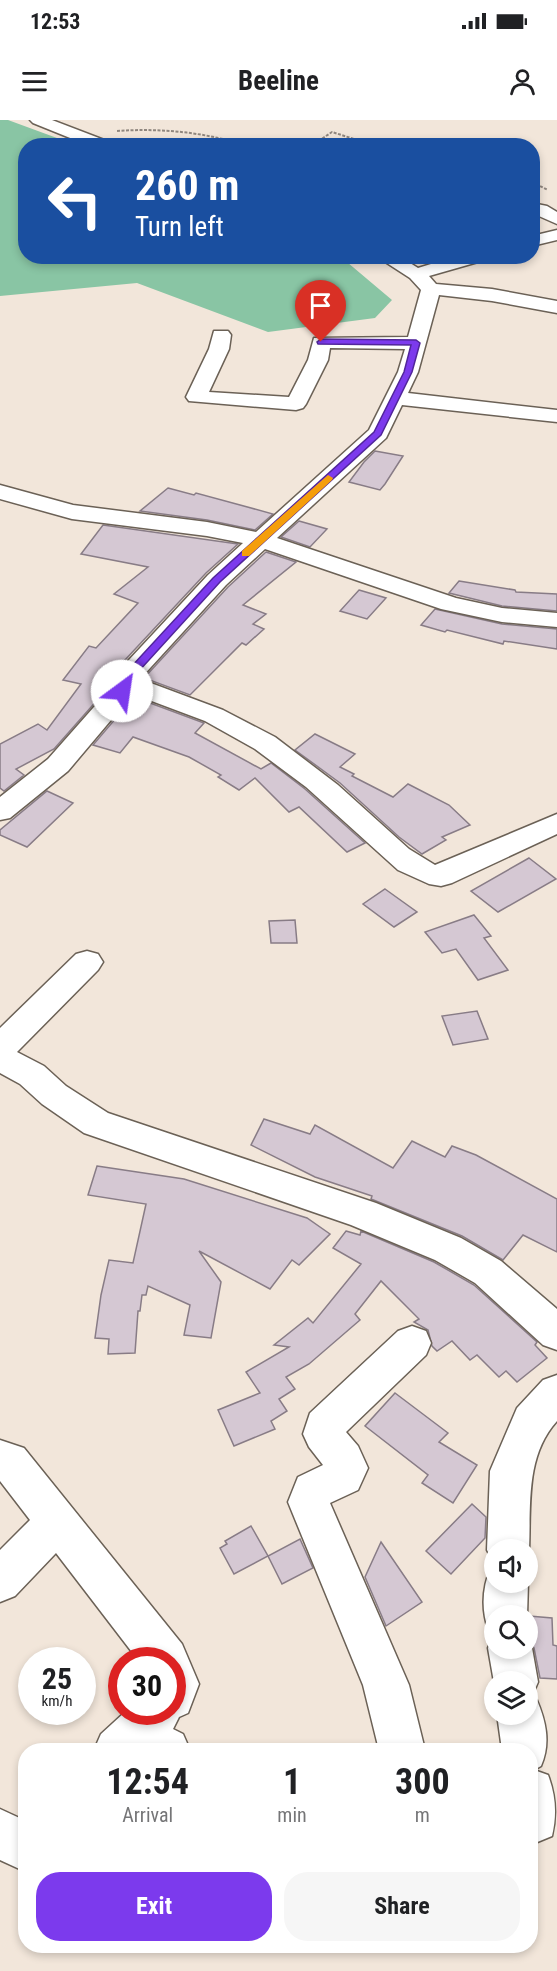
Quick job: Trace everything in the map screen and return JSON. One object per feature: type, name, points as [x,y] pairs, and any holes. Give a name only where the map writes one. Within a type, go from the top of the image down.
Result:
[{"type":"street","points":[[38,120],[86,138]]},
{"type":"street","points":[[540,212],[557,219]]},
{"type":"street","points":[[540,239],[557,235]]},
{"type":"street","points":[[397,264],[423,281],[557,307]]},
{"type":"street","points":[[423,281],[461,264]]},
{"type":"street","points":[[0,811],[58,765],[122,691],[123,682],[217,580],[378,433],[408,372],[416,343],[423,281]]},
{"type":"street","points":[[221,335],[219,349],[196,397],[296,404],[318,360],[321,342],[416,343]]},
{"type":"street","points":[[395,398],[557,416]]},
{"type":"street","points":[[0,492],[72,512],[207,529],[261,540],[450,604],[502,615],[557,620]]},
{"type":"street","points":[[123,682],[211,714],[264,742],[343,804],[407,862],[427,875],[441,876],[557,823]]},
{"type":"street","points":[[0,1048],[87,962]]},
{"type":"street","points":[[0,1058],[32,1075],[54,1095],[96,1123],[182,1155],[363,1214],[448,1249],[488,1272],[557,1333]]},
{"type":"street","points":[[400,1743],[386,1685],[309,1502],[313,1491],[343,1476],[347,1468],[344,1460],[323,1434],[324,1426],[412,1343]]},
{"type":"street","points":[[508,1539],[511,1471],[531,1422],[557,1394]]},
{"type":"street","points":[[0,1459],[10,1462],[156,1647]]},
{"type":"street","points":[[0,1581],[57,1522]]},
{"type":"street","points":[[522,1725],[524,1743]]},
{"type":"street","points":[[0,1833],[18,1843]]},
{"type":"path","points":[[81,136],[134,129],[227,138]]},
{"type":"path","points":[[323,138],[332,132],[351,138]]},
{"type":"path","points":[[540,186],[557,195]]},
{"type":"green space","points":[[0,120],[8,120],[57,138],[18,138],[18,264],[349,264],[392,300],[375,318],[268,332],[137,283],[0,296]]},
{"type":"building","points":[[375,451],[403,456],[380,490],[349,482],[364,462]]},
{"type":"building","points":[[168,488],[194,495],[196,493],[273,514],[255,530],[207,520],[140,511]]},
{"type":"building","points":[[299,521],[327,529],[310,547],[281,537]]},
{"type":"building","points":[[103,525],[238,544],[206,573],[112,674],[107,689],[54,749],[16,769],[24,775],[4,791],[0,788],[0,744],[38,724],[47,730],[81,684],[63,680],[89,646],[96,648],[138,603],[114,594],[148,567],[81,554]]},
{"type":"building","points":[[266,552],[296,562],[243,605],[266,614],[253,624],[264,629],[246,645],[242,643],[190,695],[144,678],[228,587]]},
{"type":"building","points":[[459,581],[516,592],[557,594],[557,611],[502,606],[449,593]]},
{"type":"building","points":[[359,590],[386,598],[367,619],[340,611]]},
{"type":"building","points":[[435,609],[502,624],[557,629],[557,649],[504,641],[503,644],[421,625]]},
{"type":"building","points":[[134,697],[204,723],[195,733],[261,769],[271,763],[305,789],[365,843],[347,852],[299,807],[289,812],[255,778],[239,790],[218,777],[221,775],[189,757],[133,737],[120,753],[93,745]]},
{"type":"building","points":[[315,734],[355,754],[340,767],[354,774],[352,776],[393,797],[408,784],[449,805],[470,825],[442,837],[446,840],[422,854],[399,837],[340,783],[295,750]]},
{"type":"building","points":[[47,791],[73,803],[27,847],[0,835],[0,830]]},
{"type":"building","points":[[529,858],[556,879],[498,912],[471,891]]},
{"type":"building","points":[[385,889],[417,912],[394,927],[363,904]]},
{"type":"building","points":[[474,915],[491,936],[484,938],[508,970],[478,980],[456,949],[442,953],[425,932]]},
{"type":"building","points":[[295,920],[297,943],[271,943],[269,921]]},
{"type":"building","points":[[477,1011],[488,1039],[453,1045],[442,1016]]},
{"type":"building","points":[[264,1119],[310,1134],[315,1125],[393,1168],[412,1141],[445,1157],[452,1146],[476,1155],[557,1199],[557,1252],[523,1235],[503,1260],[462,1236],[371,1199],[372,1196],[315,1177],[251,1145]]},
{"type":"building","points":[[97,1166],[184,1179],[307,1218],[330,1234],[299,1265],[292,1260],[270,1289],[199,1251],[221,1282],[211,1338],[184,1335],[190,1305],[148,1286],[146,1295],[142,1295],[140,1311],[138,1311],[135,1353],[108,1354],[109,1339],[95,1338],[109,1260],[133,1263],[146,1204],[88,1195]]},
{"type":"building","points":[[346,1231],[360,1235],[361,1231],[434,1262],[474,1285],[537,1342],[535,1345],[547,1358],[517,1382],[506,1371],[499,1377],[477,1355],[470,1360],[452,1341],[437,1351],[432,1346],[428,1330],[414,1322],[419,1319],[381,1281],[355,1314],[360,1320],[309,1364],[286,1377],[295,1389],[279,1399],[287,1411],[271,1421],[275,1429],[234,1446],[218,1410],[260,1393],[246,1372],[289,1347],[274,1345],[308,1318],[313,1323],[361,1264],[333,1248]]},
{"type":"building","points":[[395,1393],[448,1433],[439,1442],[477,1465],[453,1503],[422,1483],[428,1475],[365,1426]]},
{"type":"building","points":[[472,1504],[486,1517],[485,1538],[451,1574],[426,1551]]},
{"type":"building","points":[[251,1526],[268,1556],[234,1574],[220,1548],[227,1544],[225,1541]]},
{"type":"building","points":[[300,1539],[313,1568],[282,1584],[268,1556]]},
{"type":"building","points":[[381,1542],[422,1602],[386,1626],[365,1577]]},
{"type":"building","points":[[538,1617],[552,1618],[553,1645],[557,1646],[557,1679],[540,1678],[536,1659]]},
{"type":"slow traffic","points":[[246,554],[328,478]]},
{"type":"route","points":[[122,691],[123,682],[217,580],[378,433],[408,372],[416,343],[321,342]]}]
